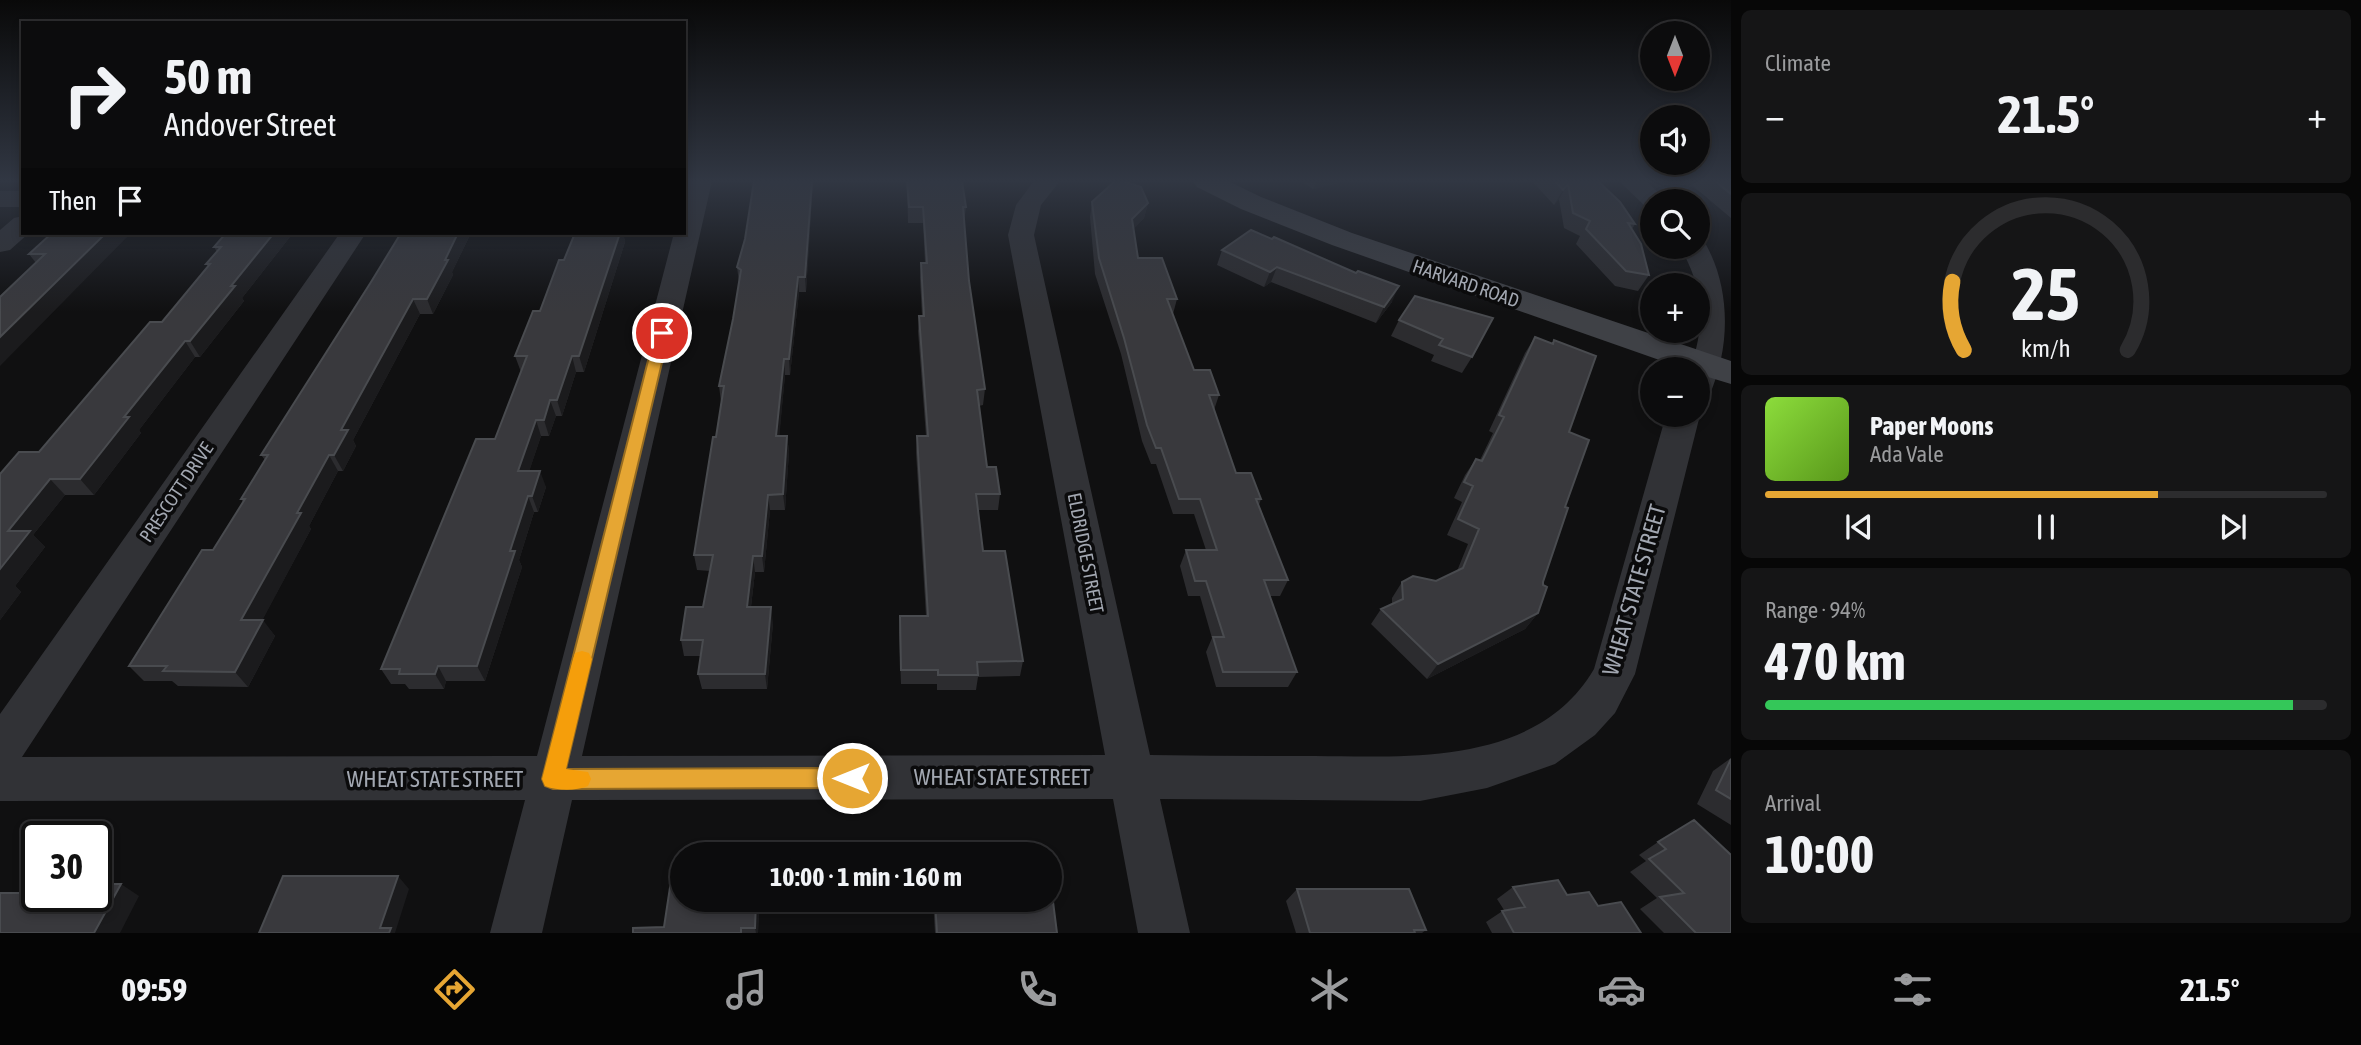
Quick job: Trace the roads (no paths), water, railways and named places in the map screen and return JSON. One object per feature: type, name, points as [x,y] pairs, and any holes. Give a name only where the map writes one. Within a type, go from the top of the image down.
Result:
[{"type":"street","name":"ELDRIDGE STREET","points":[[1021,225],[1164,933]]},
{"type":"street","name":"HARVARD ROAD","points":[[1303,225],[1712,375]]},
{"type":"street","points":[[0,244],[21,226]]},
{"type":"street","name":"PRESCOTT DRIVE","points":[[0,751],[352,235]]},
{"type":"street","points":[[516,933],[686,235]]},
{"type":"street","points":[[1699,259],[1714,294],[1716,313],[1712,375]]},
{"type":"street","name":"WHEAT STATE STREET","points":[[0,779],[1420,779],[1487,768],[1539,749],[1579,721],[1600,699],[1614,674],[1681,427]]}]
